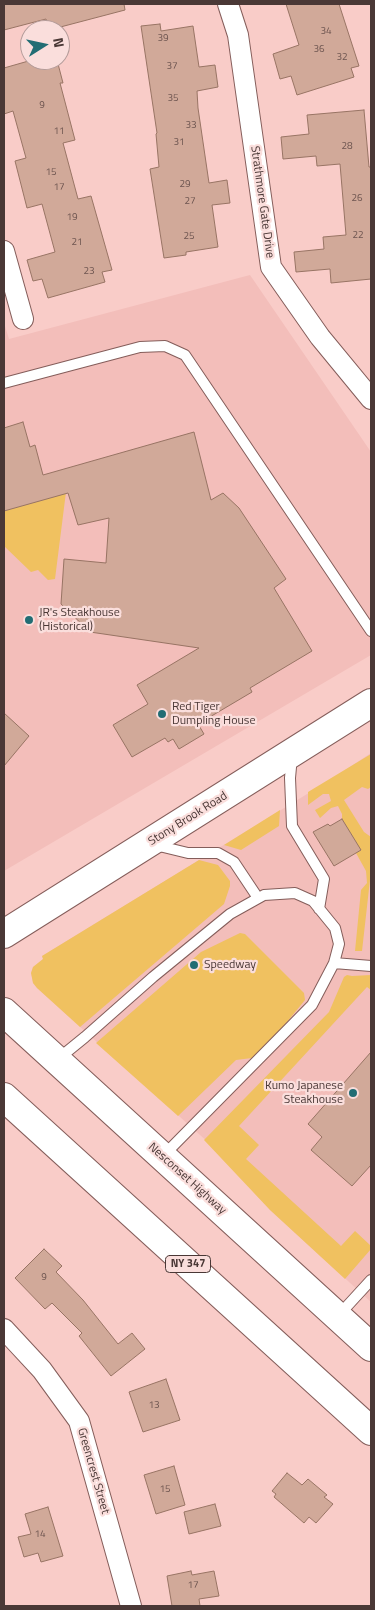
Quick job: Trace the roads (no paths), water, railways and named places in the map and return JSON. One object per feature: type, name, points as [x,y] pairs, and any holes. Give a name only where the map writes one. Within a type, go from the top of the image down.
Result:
[{"type":"main road","name":"Stony Brook Road","points":[[4,934],[371,703]]},
{"type":"main road","name":"Nesconset Highway","points":[[4,1012],[371,1347]]},
{"type":"main road","name":"NY 347","points":[[4,1097],[371,1431]]},
{"type":"street","name":"Strathmore Gate Drive","points":[[228,4],[238,34],[271,267],[320,337],[371,399]]},
{"type":"street","points":[[4,251],[23,320]]},
{"type":"street","name":"Greencrest Street","points":[[4,1329],[42,1370],[79,1421],[131,1606]]},
{"type":"lane","points":[[4,383],[140,347],[165,346],[185,355],[371,632]]},
{"type":"lane","points":[[292,753],[290,778],[292,826],[324,879],[320,909]]},
{"type":"lane","points":[[149,844],[188,853],[218,853],[234,862],[258,898]]},
{"type":"lane","points":[[56,1060],[230,914],[264,895],[295,893],[313,901],[335,928],[339,944],[334,963],[312,1005],[163,1157]]},
{"type":"lane","points":[[334,963],[371,966]]},
{"type":"lane","points":[[338,1316],[371,1280]]},
{"type":"place","name":"JR's Steakhouse (Historical)","points":[[29,620]]},
{"type":"place","name":"Red Tiger Dumpling House","points":[[162,714]]},
{"type":"place","name":"Speedway","points":[[194,965]]},
{"type":"place","name":"Kumo Japanese Steakhouse","points":[[353,1093]]}]
